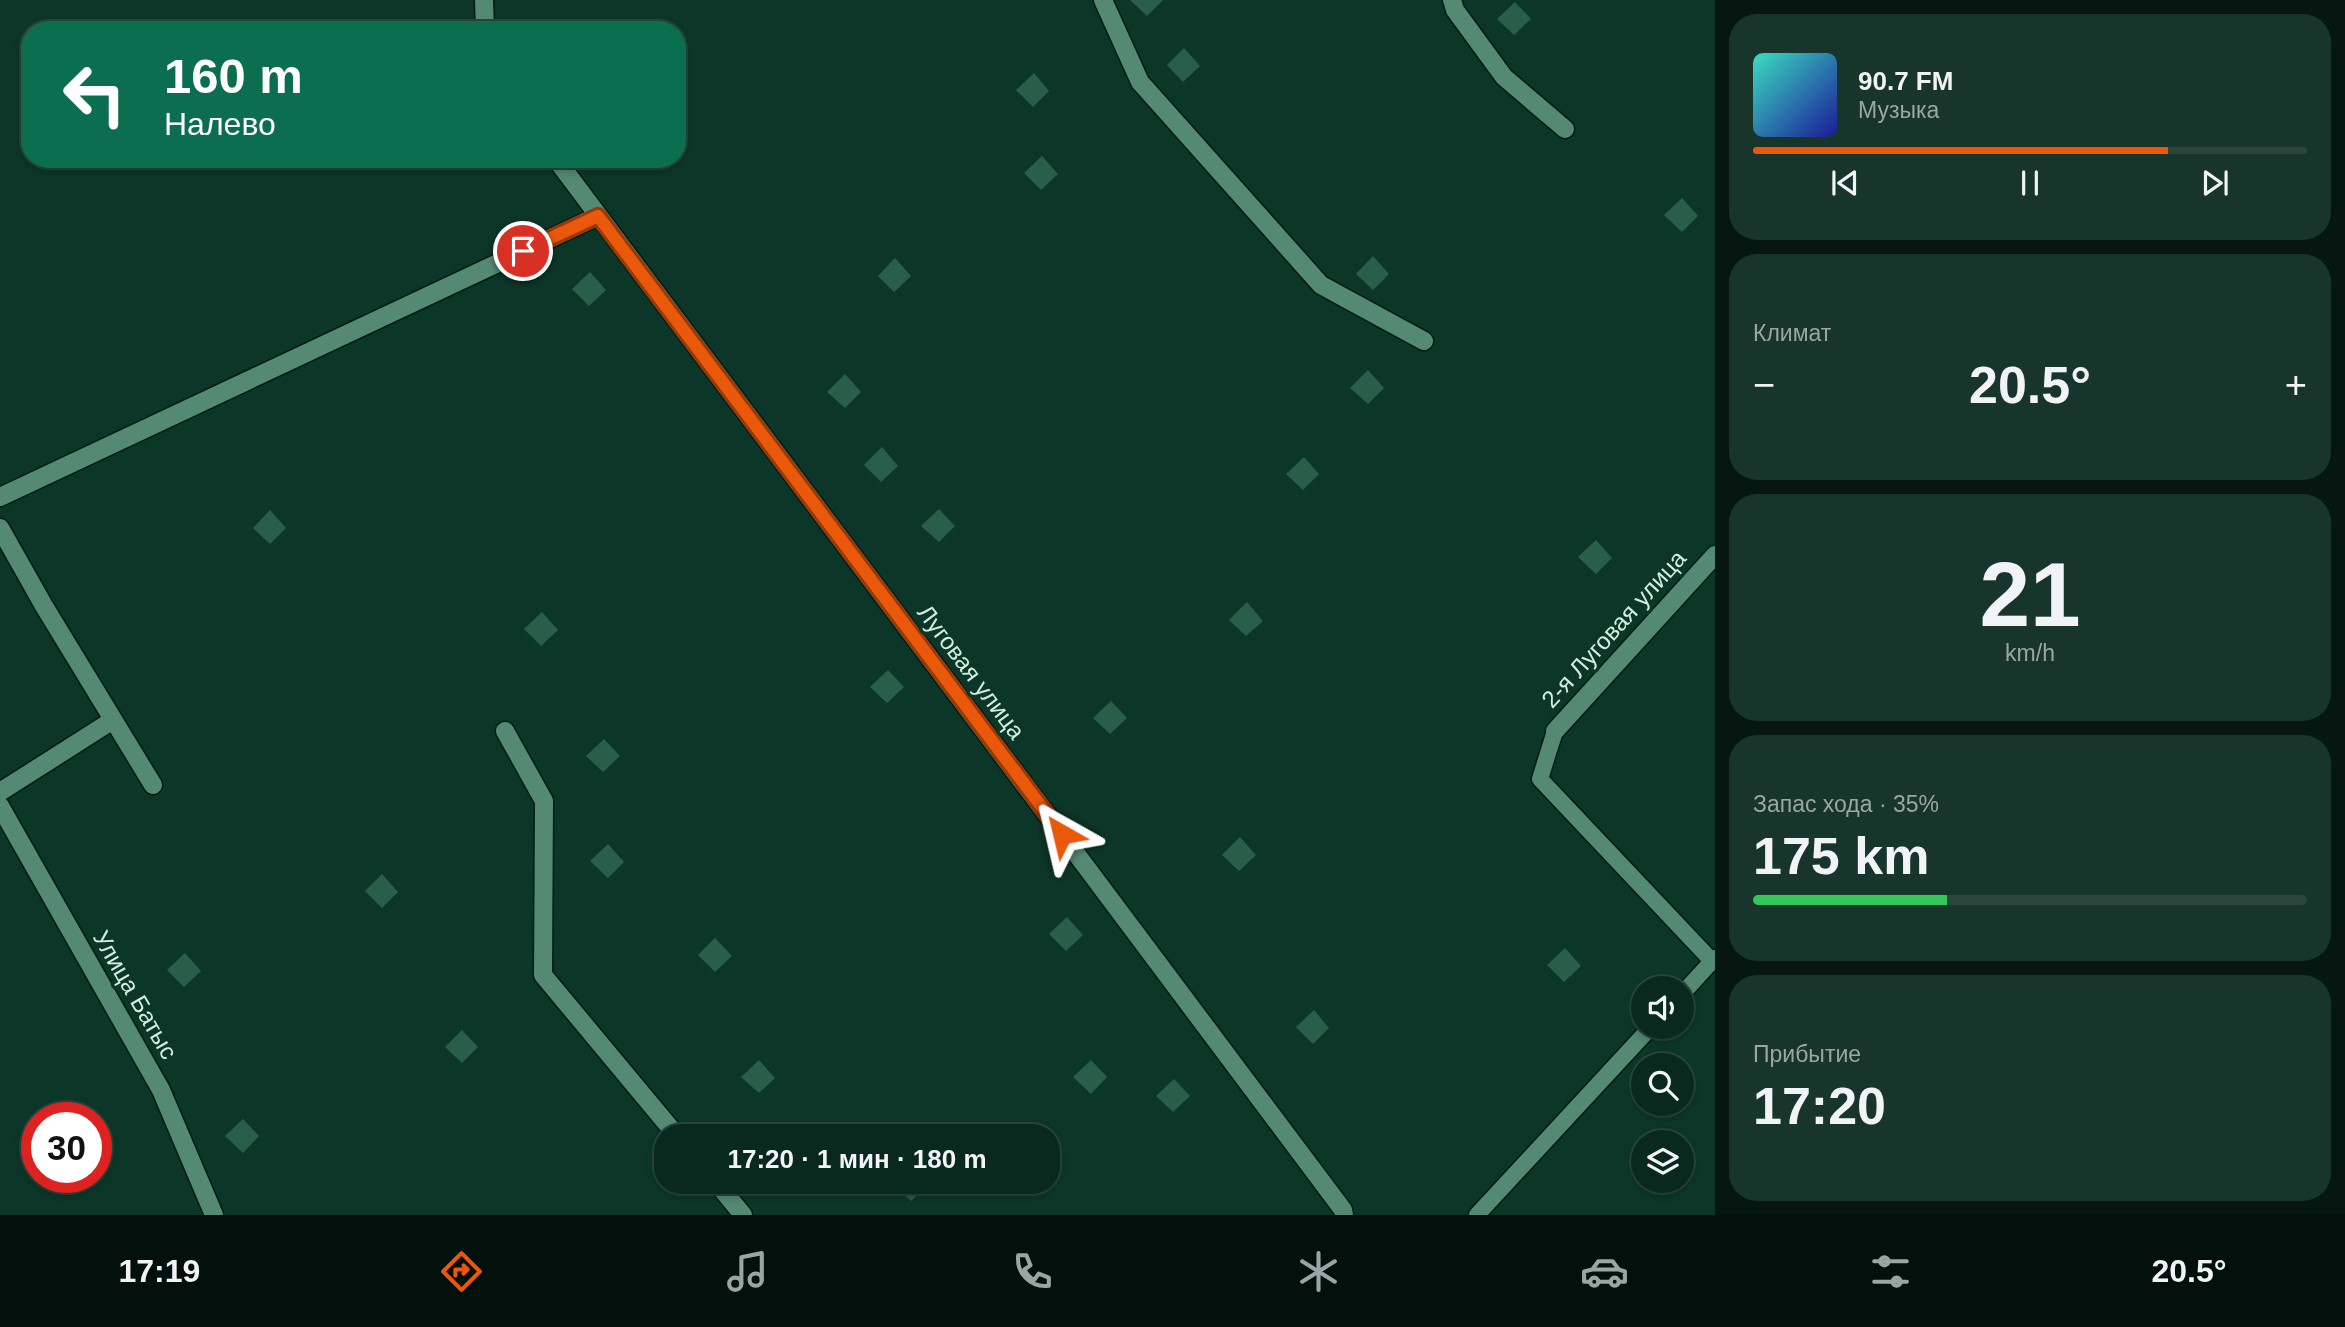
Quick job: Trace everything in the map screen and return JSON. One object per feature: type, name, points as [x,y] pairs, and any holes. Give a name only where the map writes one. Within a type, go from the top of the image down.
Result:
[{"type":"street","points":[[484,0],[485,21]]},
{"type":"street","points":[[1103,0],[1140,82],[1321,285],[1424,341]]},
{"type":"street","points":[[1452,0],[1455,10],[1504,77],[1565,129]]},
{"type":"street","name":"Луговая улица","points":[[563,168],[1343,1210],[1344,1215]]},
{"type":"street","points":[[0,497],[598,216]]},
{"type":"street","points":[[0,528],[44,607],[153,785]]},
{"type":"street","name":"2-я Луговая улица","points":[[1555,731],[1715,555]]},
{"type":"street","points":[[0,792],[113,720]]},
{"type":"street","points":[[505,732],[544,801],[543,975],[667,1124]]},
{"type":"street","name":"Улица Батыс","points":[[0,806],[162,1090],[214,1215]]},
{"type":"street","points":[[726,1194],[743,1215]]},
{"type":"lane","name":"2-я Луговая улица","points":[[1555,731],[1540,779],[1714,960]]},
{"type":"lane","points":[[1694,981],[1714,960]]},
{"type":"lane","points":[[1477,1215],[1640,1039]]},
{"type":"building","points":[[1130,0],[1163,0],[1147,16]]},
{"type":"building","points":[[1515,2],[1531,19],[1514,35],[1497,19]]},
{"type":"building","points":[[1184,48],[1200,66],[1183,82],[1167,65]]},
{"type":"building","points":[[1034,73],[1049,91],[1033,107],[1016,90]]},
{"type":"building","points":[[1042,156],[1058,174],[1041,190],[1024,173]]},
{"type":"building","points":[[1682,198],[1698,216],[1682,232],[1664,215]]},
{"type":"building","points":[[1373,256],[1389,274],[1373,290],[1356,274]]},
{"type":"building","points":[[895,258],[911,276],[894,292],[878,276]]},
{"type":"building","points":[[590,272],[606,290],[589,306],[572,289]]},
{"type":"building","points":[[1368,370],[1384,388],[1368,404],[1350,388]]},
{"type":"building","points":[[845,374],[861,392],[845,408],[827,392]]},
{"type":"building","points":[[882,447],[898,466],[881,482],[864,465]]},
{"type":"building","points":[[1304,457],[1319,474],[1303,490],[1286,474]]},
{"type":"building","points":[[939,509],[955,526],[939,542],[921,526]]},
{"type":"building","points":[[270,510],[286,528],[270,544],[253,528]]},
{"type":"building","points":[[1596,540],[1612,558],[1596,574],[1578,557]]},
{"type":"building","points":[[1247,602],[1263,621],[1246,636],[1229,620]]},
{"type":"building","points":[[542,612],[558,630],[541,646],[524,629]]},
{"type":"building","points":[[888,670],[904,687],[887,703],[870,687]]},
{"type":"building","points":[[1111,701],[1127,718],[1110,734],[1093,718]]},
{"type":"building","points":[[604,739],[620,756],[603,772],[586,756]]},
{"type":"building","points":[[1240,837],[1256,855],[1239,871],[1222,855]]},
{"type":"building","points":[[608,844],[624,862],[608,878],[590,861]]},
{"type":"building","points":[[382,874],[398,892],[382,908],[365,891]]},
{"type":"building","points":[[1067,917],[1083,935],[1066,951],[1049,934]]},
{"type":"building","points":[[715,938],[732,956],[715,972],[698,955]]},
{"type":"building","points":[[1565,948],[1581,966],[1564,982],[1547,965]]},
{"type":"building","points":[[185,953],[201,971],[184,987],[167,970]]},
{"type":"building","points":[[1314,1010],[1329,1028],[1313,1044],[1296,1027]]},
{"type":"building","points":[[462,1030],[478,1047],[462,1063],[445,1047]]},
{"type":"building","points":[[759,1060],[775,1078],[759,1093],[741,1077]]},
{"type":"building","points":[[1091,1060],[1107,1077],[1091,1094],[1073,1077]]},
{"type":"building","points":[[1174,1079],[1190,1096],[1173,1112],[1156,1096]]},
{"type":"building","points":[[243,1119],[259,1136],[243,1153],[225,1136]]},
{"type":"building","points":[[904,1194],[918,1194],[911,1201]]},
{"type":"route","points":[[523,251],[598,216],[1062,834]]}]
